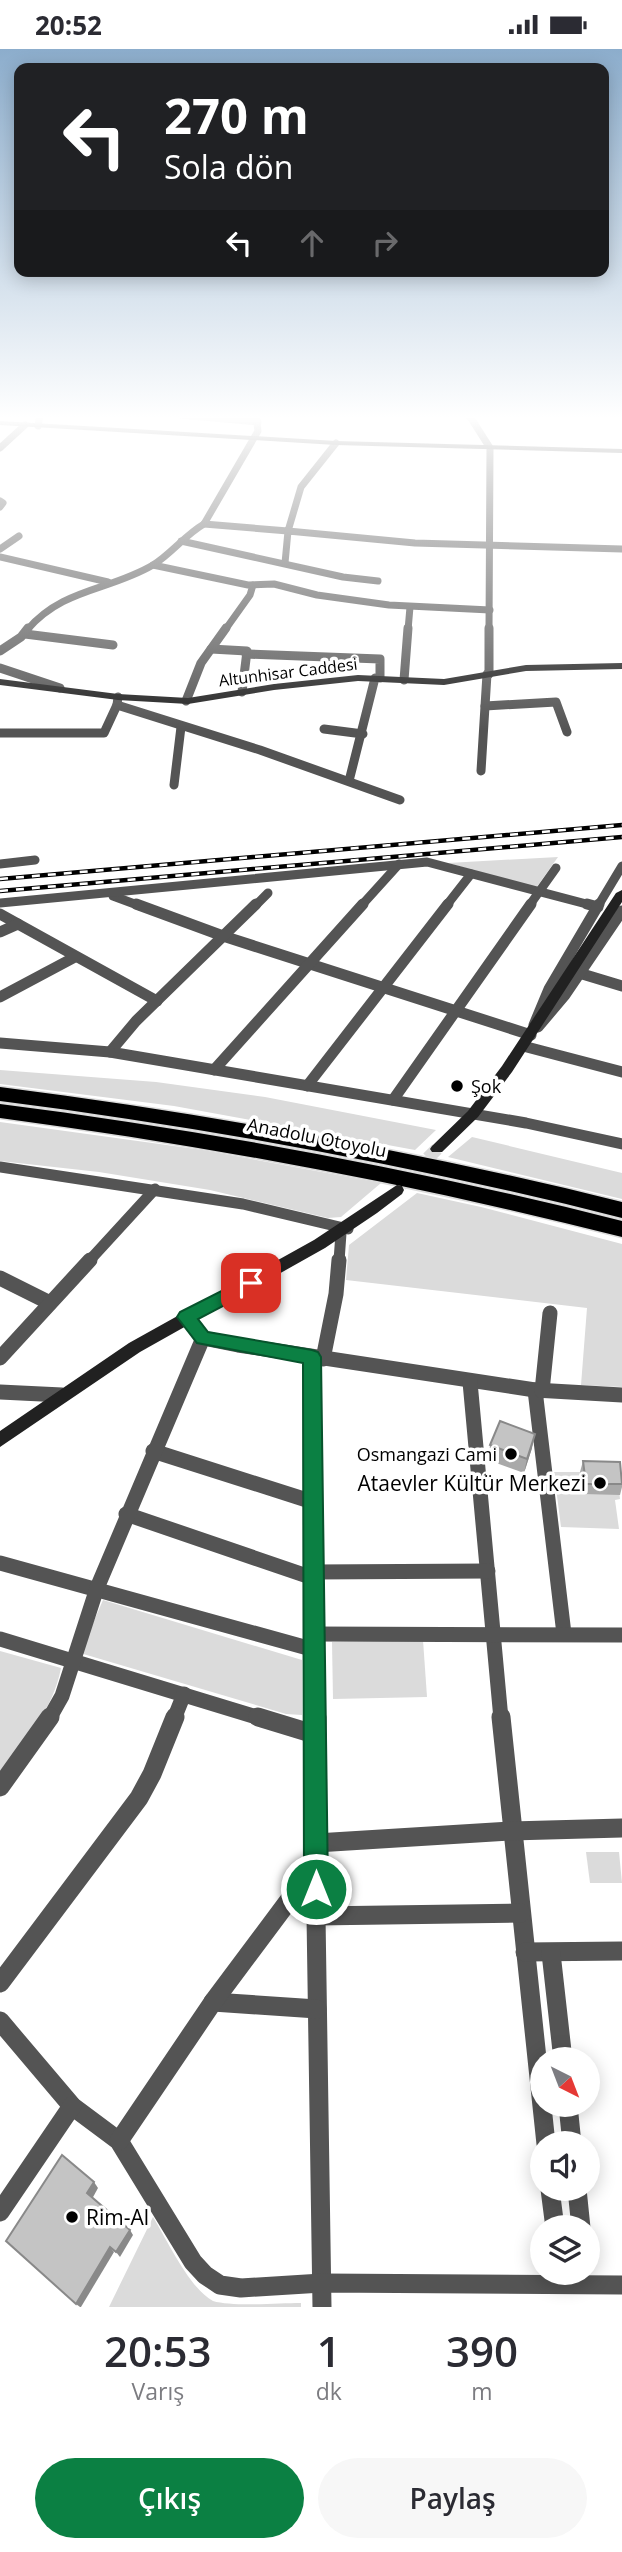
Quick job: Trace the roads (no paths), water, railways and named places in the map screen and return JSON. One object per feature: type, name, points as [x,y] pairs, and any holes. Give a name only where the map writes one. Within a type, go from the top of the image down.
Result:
[{"type":"highway","name":"Anadolu Otoyolu","points":[[0,1094],[143,1112],[304,1139],[466,1171],[622,1210]]},
{"type":"highway","name":"Anadolu Otoyolu","points":[[0,1111],[131,1127],[295,1154],[498,1196],[622,1229]]},
{"type":"street","points":[[0,652],[25,634],[38,617],[55,604],[153,565],[206,520]]},
{"type":"street","points":[[262,583],[283,563],[291,520]]},
{"type":"street","points":[[481,771],[488,674],[488,520]]},
{"type":"street","points":[[204,524],[415,543],[622,549]]},
{"type":"street","points":[[0,549],[19,536]]},
{"type":"street","points":[[181,541],[343,577],[378,581]]},
{"type":"street","points":[[0,557],[108,582]]},
{"type":"street","points":[[153,565],[253,585],[262,583],[297,587],[317,595],[410,607],[489,610]]},
{"type":"street","points":[[297,587],[309,569]]},
{"type":"street","points":[[186,701],[195,675],[250,595],[253,585]]},
{"type":"street","points":[[404,680],[410,607]]},
{"type":"street","points":[[25,634],[113,645]]},
{"type":"street","points":[[211,649],[247,651],[242,692]]},
{"type":"street","points":[[246,654],[380,659],[378,678],[349,781]]},
{"type":"street","name":"Altunhisar Caddesi","points":[[0,683],[60,688],[118,701],[186,701],[319,681],[378,678],[444,682],[534,667],[622,666]]},
{"type":"street","points":[[0,668],[60,688]]},
{"type":"street","points":[[0,733],[104,733],[118,701],[181,727],[260,750],[400,800]]},
{"type":"street","points":[[485,706],[556,702],[567,732]]},
{"type":"street","points":[[174,785],[181,727]]},
{"type":"street","points":[[324,729],[363,734]]},
{"type":"street","points":[[0,864],[34,860]]},
{"type":"street","points":[[0,903],[427,862],[598,907]]},
{"type":"street","points":[[215,1070],[399,865]]},
{"type":"street","points":[[527,1040],[549,989],[622,866]]},
{"type":"street","points":[[393,1100],[556,868]]},
{"type":"street","points":[[307,1086],[471,874]]},
{"type":"street","points":[[110,1052],[157,1001],[268,893]]},
{"type":"street","points":[[437,1149],[473,1114],[527,1040],[622,893]]},
{"type":"street","points":[[107,894],[223,936],[456,1012],[527,1040],[622,1072]]},
{"type":"street","points":[[527,1040],[552,1012],[622,911]]},
{"type":"street","points":[[0,914],[157,1001]]},
{"type":"street","points":[[0,932],[19,924]]},
{"type":"street","points":[[0,997],[75,957]]},
{"type":"street","points":[[579,973],[622,986]]},
{"type":"street","points":[[0,1043],[110,1052],[473,1114],[622,1145]]},
{"type":"street","points":[[0,1167],[243,1204],[344,1231]]},
{"type":"street","points":[[0,1358],[155,1189]]},
{"type":"street","points":[[0,1440],[131,1349],[344,1231],[397,1190]]},
{"type":"street","points":[[322,2307],[313,1502],[317,1358],[336,1294],[344,1231]]},
{"type":"street","points":[[0,1278],[50,1303]]},
{"type":"street","points":[[550,1313],[538,1391],[564,1633]]},
{"type":"street","points":[[186,1317],[203,1338],[470,1382],[538,1391],[622,1395]]},
{"type":"street","points":[[0,1787],[62,1696],[96,1588],[152,1451],[203,1338]]},
{"type":"street","points":[[470,1382],[511,1831],[545,2131]]},
{"type":"street","points":[[0,1392],[62,1395]]},
{"type":"street","points":[[152,1451],[313,1502]]},
{"type":"street","points":[[126,1514],[314,1575],[488,1571]]},
{"type":"street","points":[[0,1563],[314,1642],[493,1633],[622,1635]]},
{"type":"street","points":[[0,1639],[317,1735]]},
{"type":"street","points":[[0,1983],[139,1798],[152,1774],[184,1694]]},
{"type":"street","points":[[316,1843],[511,1831],[622,1828]]},
{"type":"street","points":[[119,2141],[213,2002],[316,1863]]},
{"type":"street","points":[[316,1916],[520,1913]]},
{"type":"street","points":[[525,1952],[622,1951]]},
{"type":"street","points":[[551,1953],[562,2047]]},
{"type":"street","points":[[213,2002],[317,2009]]},
{"type":"street","points":[[0,2021],[72,2106],[119,2141],[193,2262],[205,2275],[220,2285],[241,2288],[322,2283],[530,2279]]},
{"type":"street","points":[[0,2212],[72,2106]]},
{"type":"street","points":[[600,2281],[622,2285]]},
{"type":"tunnel","points":[[401,1185],[437,1149]]},
{"type":"railway","points":[[0,879],[622,825]]},
{"type":"railway","points":[[0,891],[622,837]]},
{"type":"place","name":"Şok","points":[[457,1086]]},
{"type":"place","name":"Osmangazi Cami","points":[[511,1454]]},
{"type":"place","name":"Ataevler Kültür Merkezi","points":[[600,1483]]},
{"type":"place","name":"Rim-Al","points":[[72,2217]]}]
